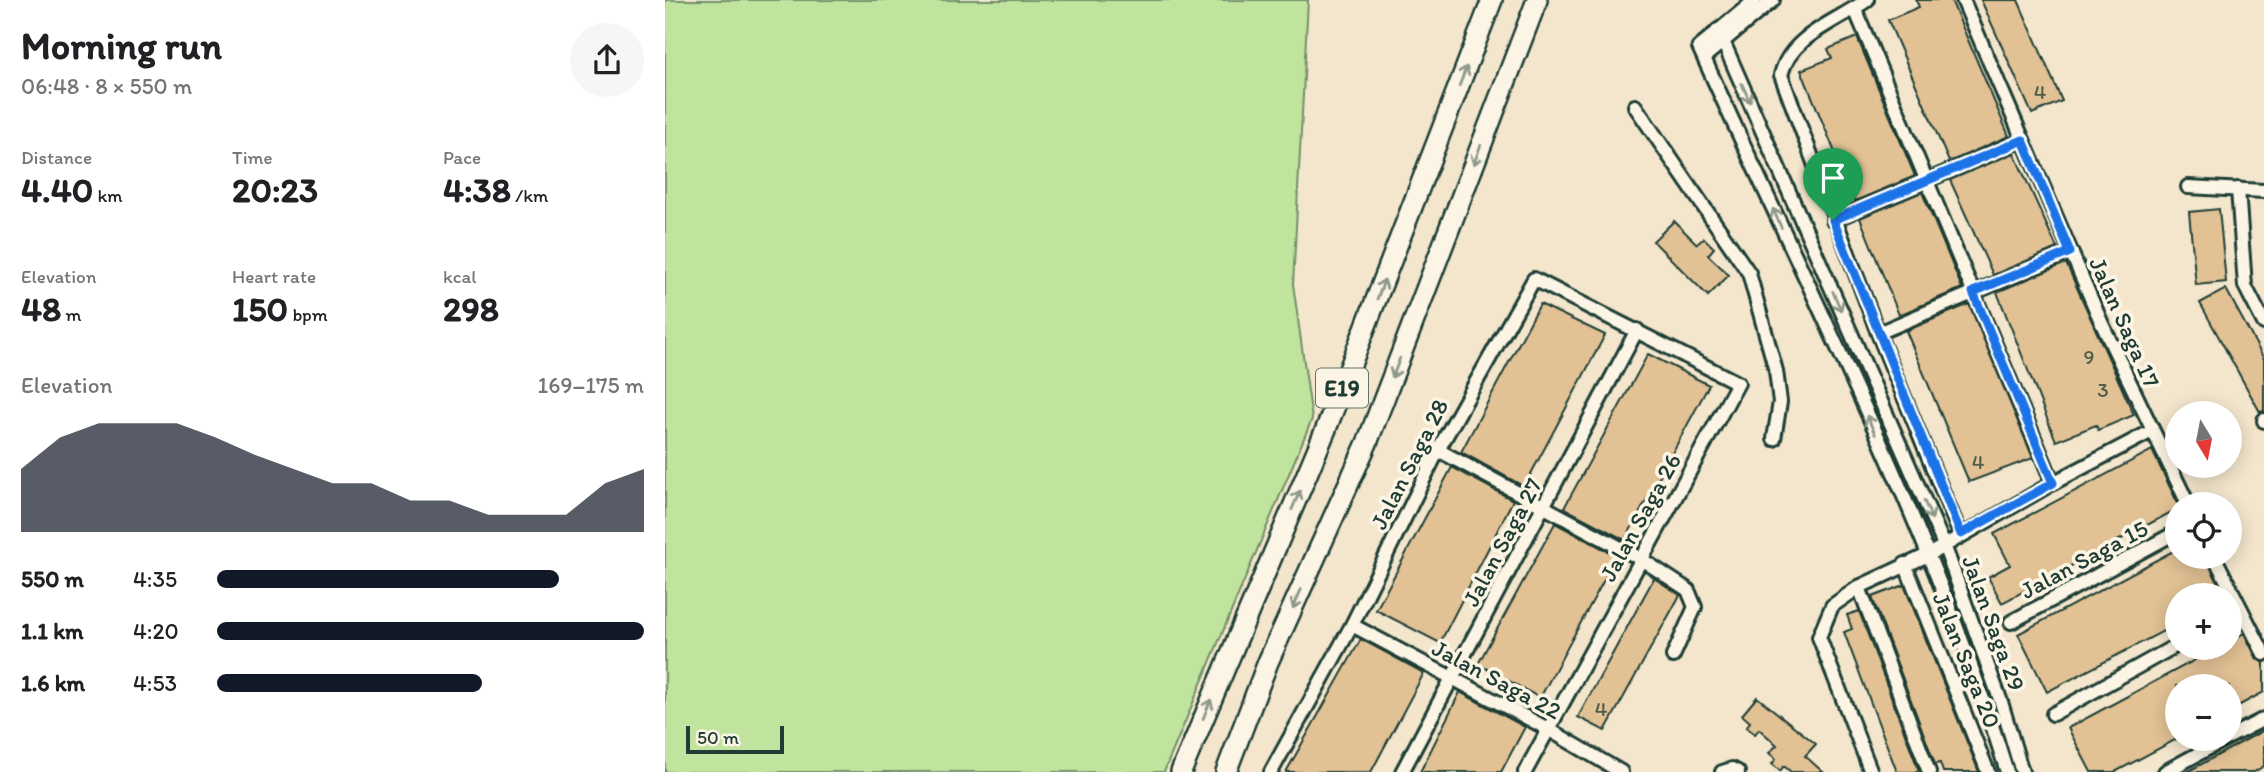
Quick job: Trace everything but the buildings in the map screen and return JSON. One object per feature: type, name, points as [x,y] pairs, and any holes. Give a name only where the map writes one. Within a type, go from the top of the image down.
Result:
[{"type":"highway","name":"E19","points":[[1181,772],[1327,429],[1492,0]]},
{"type":"highway","name":"E19","points":[[1226,772],[1268,662],[1367,443],[1537,0]]},
{"type":"street","points":[[1721,35],[1755,0]]},
{"type":"street","points":[[1721,35],[1773,0]]},
{"type":"street","points":[[1867,0],[1795,45],[1785,59],[1781,75],[1833,220],[1961,534]]},
{"type":"street","name":"Jalan Saga 17","points":[[1963,0],[2070,252],[2182,492]]},
{"type":"street","points":[[1855,9],[2053,483]]},
{"type":"street","name":"Jalan Saga 29","points":[[2007,772],[1986,706],[1930,554],[1701,52],[1721,35],[1944,545],[2001,702],[2022,772]]},
{"type":"street","points":[[1635,106],[1749,273],[1776,371],[1780,402],[1774,439]]},
{"type":"street","points":[[1833,220],[2023,140]]},
{"type":"street","points":[[2187,187],[2264,191]]},
{"type":"street","points":[[2238,189],[2245,286],[2264,323]]},
{"type":"street","points":[[1878,333],[2070,252]]},
{"type":"street","name":"Jalan Saga 28","points":[[1271,772],[1352,625],[1438,450],[1534,279],[1637,330]]},
{"type":"street","name":"Jalan Saga 27","points":[[1402,772],[1545,508],[1600,395],[1637,330]]},
{"type":"street","name":"Jalan Saga 26","points":[[1525,772],[1738,383],[1637,330]]},
{"type":"street","points":[[1871,772],[1819,637],[1832,606],[1859,587],[1930,554],[2053,483],[2152,431]]},
{"type":"street","points":[[1438,450],[1641,559],[1688,590],[1695,607],[1673,656]]},
{"type":"street","name":"Jalan Saga 15","points":[[2011,622],[2165,539]]},
{"type":"street","name":"Jalan Saga 20","points":[[1905,564],[1988,772]]},
{"type":"street","points":[[1859,587],[1929,772]]},
{"type":"street","points":[[2242,622],[2264,654]]},
{"type":"street","name":"Jalan Saga 22","points":[[1352,625],[1548,729],[1621,772]]},
{"type":"street","points":[[2053,714],[2165,652]]},
{"type":"street","points":[[2242,731],[2264,719]]},
{"type":"street","points":[[2165,772],[2204,751]]},
{"type":"street","points":[[1722,772],[1728,769],[1738,772]]},
{"type":"green space","points":[[665,0],[1308,0],[1293,284],[1312,419],[1164,772],[665,772]]},
{"type":"route","points":[[2023,140],[2070,252],[1973,292],[2053,483],[1961,534],[1833,220],[2023,140]]}]
